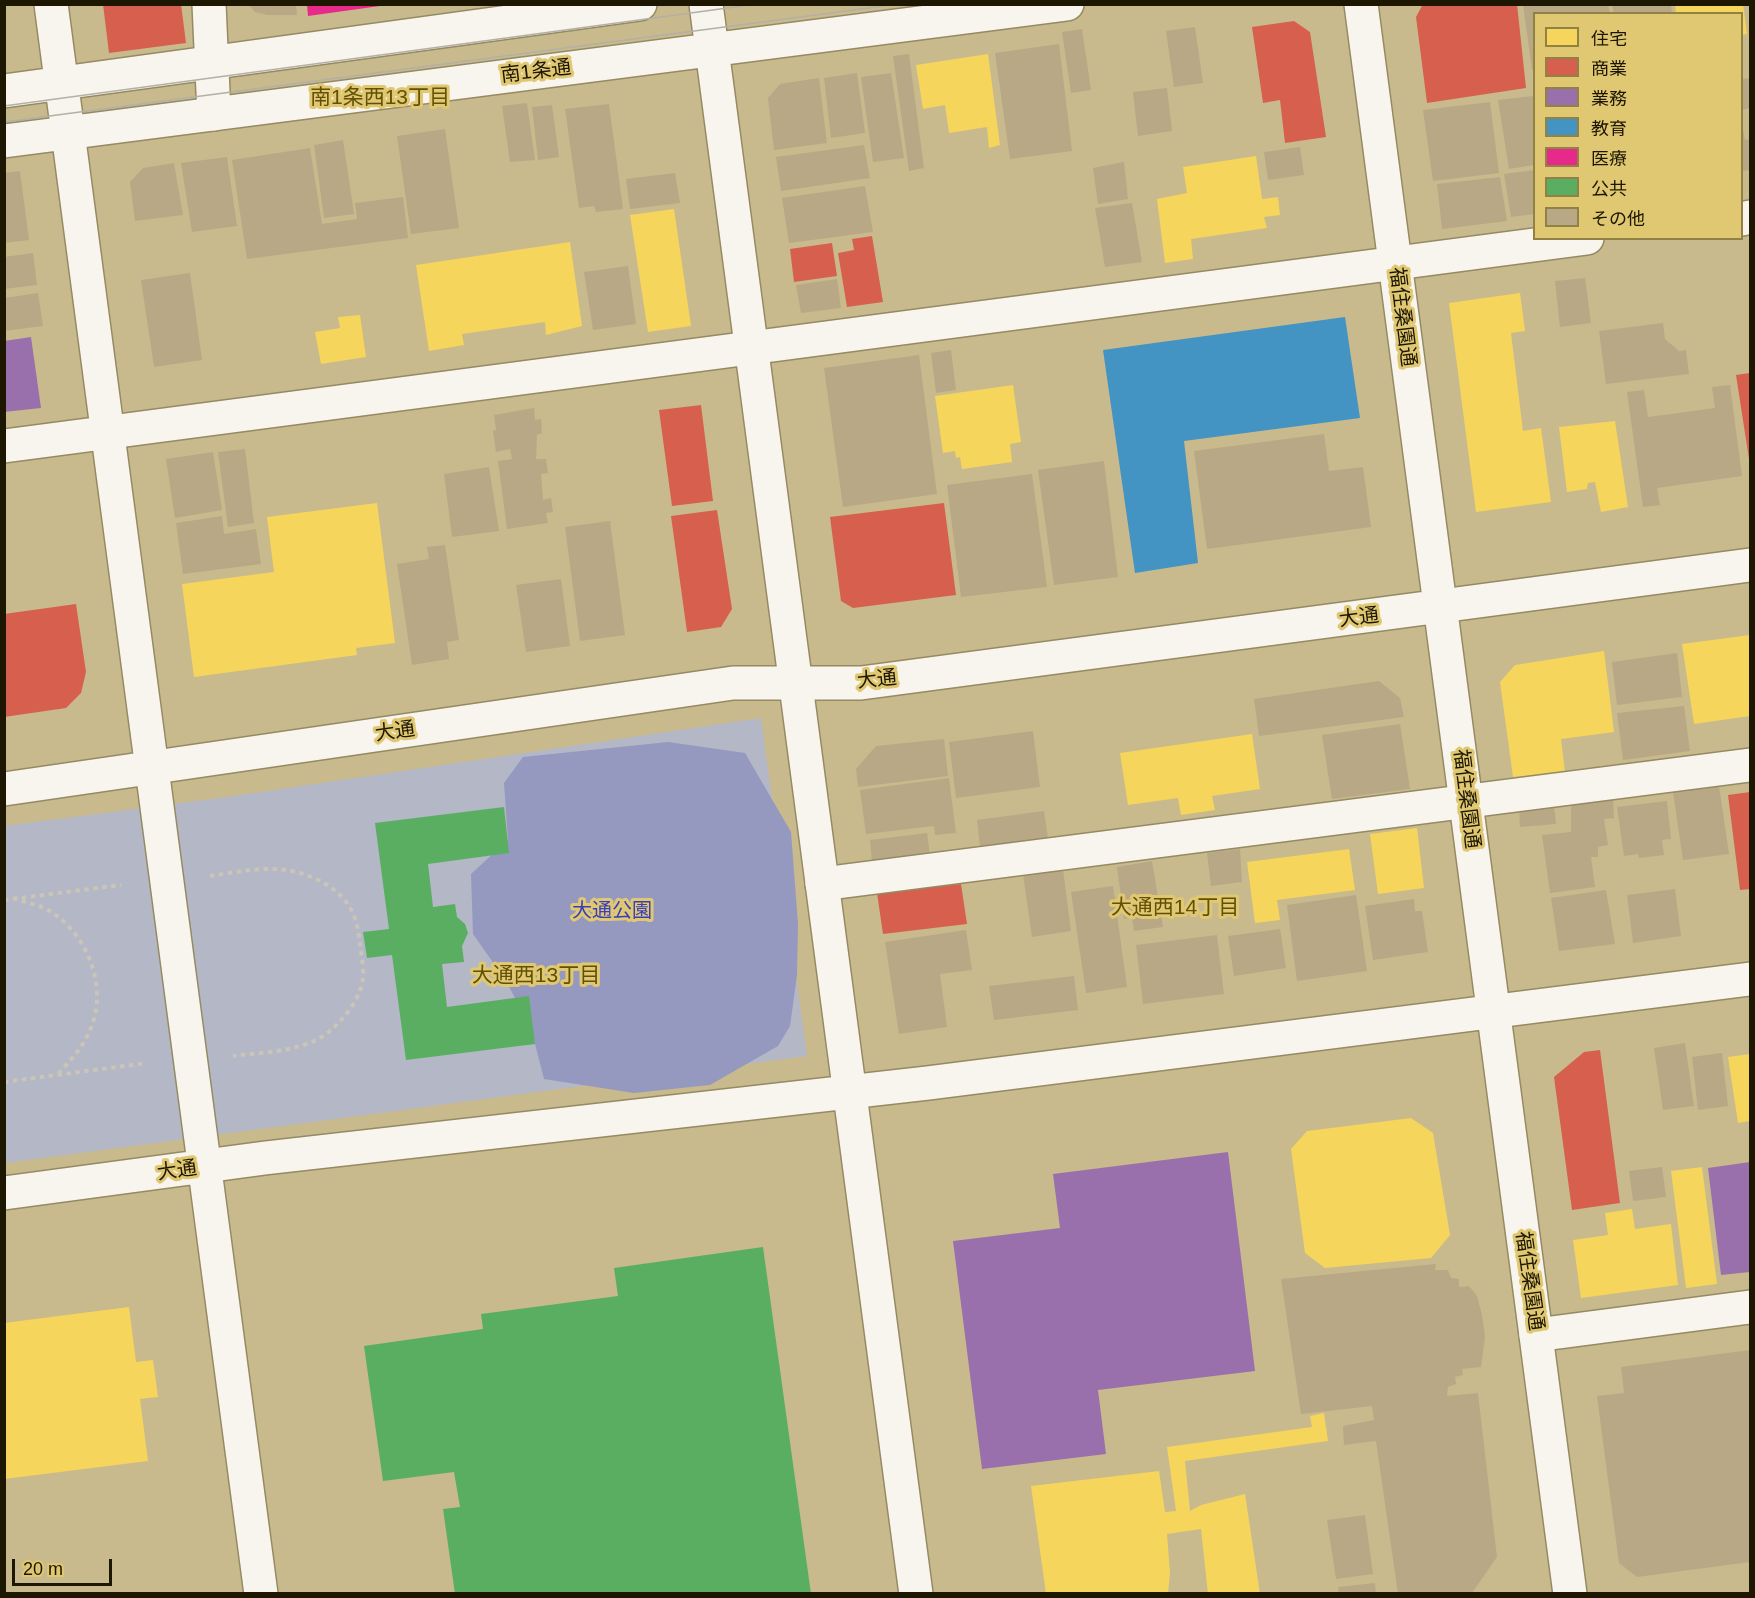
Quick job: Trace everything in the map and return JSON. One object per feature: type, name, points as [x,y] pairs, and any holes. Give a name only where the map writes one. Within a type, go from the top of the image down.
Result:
[{"type":"street","points":[[51,4],[261,1593]]},
{"type":"street","points":[[209,4],[214,114]]},
{"type":"street","points":[[4,91],[640,4]]},
{"type":"street","points":[[706,4],[916,1593]]},
{"type":"street","name":"南1条通","points":[[4,141],[1067,4]]},
{"type":"street","name":"福住桑園通","points":[[1361,4],[1570,1593]]},
{"type":"street","points":[[4,446],[1572,240]]},
{"type":"street","name":"大通","points":[[4,789],[733,683],[861,683],[1750,565]]},
{"type":"street","points":[[822,884],[1750,765]]},
{"type":"street","name":"大通","points":[[4,1193],[265,1158],[850,1092],[1494,1013],[1750,979]]},
{"type":"street","points":[[1536,1335],[1750,1307]]},
{"type":"path","points":[[210,876],[261,869],[286,869],[309,876],[332,887],[350,906],[358,932],[363,978],[353,1003],[337,1024],[326,1034],[307,1044],[233,1056]]},
{"type":"path","points":[[4,900],[121,885]]},
{"type":"path","points":[[13,898],[45,908],[71,929],[89,956],[97,988],[94,1021],[80,1051],[57,1075]]},
{"type":"path","points":[[4,1082],[147,1063]]},
{"type":"green space","name":"大通公園","points":[[761,718],[807,1056],[5,1163],[4,826],[227,797]]},
{"type":"green space","points":[[668,742],[745,753],[791,832],[798,924],[797,975],[790,1026],[778,1046],[710,1085],[634,1093],[544,1079],[531,1028],[506,981],[473,934],[471,874],[508,840],[504,783],[523,757]]},
{"type":"building: 住宅","points":[[1675,4],[1743,4],[1747,34],[1743,35],[1743,12],[1676,12]]},
{"type":"building: 住宅","points":[[988,54],[1000,145],[989,148],[987,127],[949,133],[945,105],[923,109],[916,65]]},
{"type":"building: 住宅","points":[[1256,156],[1262,199],[1278,197],[1280,215],[1264,217],[1267,228],[1191,239],[1193,259],[1165,263],[1157,199],[1187,193],[1183,167]]},
{"type":"building: 住宅","points":[[674,209],[691,326],[648,332],[630,215]]},
{"type":"building: 住宅","points":[[570,242],[582,326],[546,335],[545,322],[462,334],[464,345],[429,351],[416,265]]},
{"type":"building: 住宅","points":[[1520,293],[1525,331],[1511,333],[1523,431],[1541,428],[1551,502],[1476,512],[1449,303]]},
{"type":"building: 住宅","points":[[360,315],[366,357],[321,364],[315,332],[340,328],[338,317]]},
{"type":"building: 住宅","points":[[1013,385],[1021,442],[1010,444],[1012,462],[962,469],[960,457],[956,458],[955,451],[943,453],[935,396]]},
{"type":"building: 住宅","points":[[1615,421],[1628,507],[1601,512],[1595,482],[1588,483],[1587,489],[1567,492],[1559,427]]},
{"type":"building: 住宅","points":[[377,503],[395,643],[356,648],[357,655],[194,677],[182,584],[274,572],[267,517]]},
{"type":"building: 住宅","points":[[1750,635],[1750,716],[1694,724],[1682,644]]},
{"type":"building: 住宅","points":[[1604,651],[1614,732],[1561,739],[1565,772],[1513,777],[1500,682],[1515,665]]},
{"type":"building: 住宅","points":[[1252,734],[1260,789],[1212,796],[1215,810],[1181,815],[1178,798],[1128,805],[1120,753]]},
{"type":"building: 住宅","points":[[1417,828],[1424,888],[1378,894],[1370,834]]},
{"type":"building: 住宅","points":[[1349,849],[1355,890],[1277,900],[1280,920],[1255,923],[1247,862]]},
{"type":"building: 住宅","points":[[1750,1054],[1750,1121],[1738,1123],[1728,1057]]},
{"type":"building: 住宅","points":[[1411,1118],[1433,1133],[1450,1235],[1431,1258],[1325,1268],[1305,1253],[1291,1149],[1307,1131]]},
{"type":"building: 住宅","points":[[1702,1167],[1717,1284],[1686,1288],[1671,1171]]},
{"type":"building: 住宅","points":[[1632,1209],[1635,1229],[1671,1224],[1678,1285],[1581,1298],[1573,1240],[1608,1235],[1605,1213]]},
{"type":"building: 住宅","points":[[129,1307],[136,1362],[153,1360],[158,1397],[140,1399],[148,1461],[4,1479],[4,1323]]},
{"type":"building: 住宅","points":[[1324,1413],[1328,1441],[1185,1461],[1190,1511],[1201,1505],[1245,1494],[1260,1594],[1208,1594],[1201,1529],[1167,1534],[1170,1573],[1168,1594],[1046,1594],[1031,1486],[1159,1471],[1165,1512],[1176,1511],[1167,1447],[1312,1427],[1310,1416]]},
{"type":"building: 商業","points":[[103,4],[181,4],[186,43],[109,53]]},
{"type":"building: 商業","points":[[1423,4],[1517,4],[1526,88],[1427,103],[1416,17]]},
{"type":"building: 商業","points":[[1294,21],[1310,32],[1326,137],[1285,143],[1280,100],[1263,103],[1252,27]]},
{"type":"building: 商業","points":[[872,236],[883,302],[847,307],[838,253],[854,250],[852,239]]},
{"type":"building: 商業","points":[[832,243],[837,276],[794,282],[790,249]]},
{"type":"building: 商業","points":[[1750,373],[1750,459],[1749,459],[1736,375]]},
{"type":"building: 商業","points":[[701,405],[713,501],[672,506],[659,410]]},
{"type":"building: 商業","points":[[944,503],[956,595],[853,608],[841,601],[830,517]]},
{"type":"building: 商業","points":[[717,510],[732,609],[721,627],[687,632],[671,516]]},
{"type":"building: 商業","points":[[76,604],[86,672],[81,693],[66,708],[4,717],[4,614]]},
{"type":"building: 商業","points":[[1750,792],[1750,889],[1740,890],[1728,795]]},
{"type":"building: 商業","points":[[961,884],[967,924],[883,934],[877,893]]},
{"type":"building: 商業","points":[[1600,1050],[1620,1203],[1572,1210],[1554,1077],[1584,1052]]},
{"type":"building: 業務","points":[[31,337],[41,408],[4,412],[4,341]]},
{"type":"building: 業務","points":[[1228,1152],[1255,1371],[1098,1390],[1106,1454],[982,1469],[953,1241],[1060,1228],[1053,1174]]},
{"type":"building: 業務","points":[[1750,1162],[1750,1272],[1721,1275],[1708,1168]]},
{"type":"building: 教育","points":[[1345,317],[1360,418],[1184,441],[1198,563],[1135,573],[1103,350]]},
{"type":"building: 医療","points":[[307,4],[380,4],[380,6],[308,16]]},
{"type":"building: 公共","points":[[504,807],[509,853],[428,864],[433,907],[455,904],[457,917],[465,924],[468,933],[462,946],[464,962],[442,964],[447,1007],[529,996],[535,1044],[406,1060],[392,955],[367,958],[363,932],[389,929],[375,823]]},
{"type":"building: 公共","points":[[763,1247],[811,1594],[455,1594],[443,1509],[460,1507],[454,1472],[383,1481],[364,1346],[483,1329],[481,1314],[618,1296],[614,1268]]},
{"type":"building: その他","points":[[248,4],[296,4],[297,15],[268,15],[255,12]]},
{"type":"building: その他","points":[[1523,4],[1608,4],[1610,12],[1533,12],[1532,70]]},
{"type":"building: その他","points":[[1612,4],[1671,4],[1672,12],[1614,12]]},
{"type":"building: その他","points":[[1195,27],[1203,83],[1174,87],[1166,31]]},
{"type":"building: その他","points":[[1082,29],[1091,90],[1071,93],[1062,32]]},
{"type":"building: その他","points":[[1059,44],[1072,151],[1010,159],[995,53]]},
{"type":"building: その他","points":[[909,54],[924,168],[909,171],[893,56]]},
{"type":"building: その他","points":[[857,73],[865,133],[831,138],[824,78]]},
{"type":"building: その他","points":[[891,73],[904,158],[873,162],[861,77]]},
{"type":"building: その他","points":[[819,78],[827,143],[774,150],[768,98],[780,84]]},
{"type":"building: その他","points":[[1750,78],[1750,108],[1743,110],[1743,79]]},
{"type":"building: その他","points":[[1167,88],[1172,131],[1138,136],[1133,92]]},
{"type":"building: その他","points":[[1533,96],[1533,165],[1509,169],[1498,100]]},
{"type":"building: その他","points":[[1490,102],[1499,173],[1433,181],[1423,110]]},
{"type":"building: その他","points":[[527,103],[535,160],[510,162],[502,106]]},
{"type":"building: その他","points":[[609,104],[623,209],[596,212],[594,206],[579,208],[565,109]]},
{"type":"building: その他","points":[[552,105],[559,157],[538,160],[532,107]]},
{"type":"building: その他","points":[[445,129],[459,228],[411,234],[397,136]]},
{"type":"building: その他","points":[[1743,129],[1745,140],[1750,139],[1750,170],[1743,171]]},
{"type":"building: その他","points":[[343,140],[354,214],[324,218],[314,145]]},
{"type":"building: その他","points":[[864,145],[870,178],[781,191],[776,157]]},
{"type":"building: その他","points":[[1300,147],[1304,175],[1268,180],[1264,152]]},
{"type":"building: その他","points":[[310,148],[322,224],[357,219],[355,203],[403,197],[408,238],[247,259],[232,160]]},
{"type":"building: その他","points":[[227,157],[237,226],[192,232],[181,163]]},
{"type":"building: その他","points":[[1124,162],[1128,199],[1098,204],[1093,168]]},
{"type":"building: その他","points":[[174,163],[183,215],[135,221],[130,182],[143,168]]},
{"type":"building: その他","points":[[1533,170],[1533,214],[1511,217],[1504,174]]},
{"type":"building: その他","points":[[20,171],[29,240],[4,243],[4,173]]},
{"type":"building: その他","points":[[675,173],[680,203],[630,209],[626,179]]},
{"type":"building: その他","points":[[1500,177],[1507,221],[1442,229],[1437,184]]},
{"type":"building: その他","points":[[865,186],[873,232],[789,243],[782,198]]},
{"type":"building: その他","points":[[1132,203],[1142,262],[1105,267],[1095,208]]},
{"type":"building: その他","points":[[33,253],[37,285],[4,289],[4,257]]},
{"type":"building: その他","points":[[628,266],[636,324],[593,330],[584,272]]},
{"type":"building: その他","points":[[190,273],[202,360],[154,367],[141,280]]},
{"type":"building: その他","points":[[1585,278],[1591,323],[1560,327],[1555,281]]},
{"type":"building: その他","points":[[837,279],[841,308],[801,313],[796,285]]},
{"type":"building: その他","points":[[38,293],[43,326],[4,331],[4,298]]},
{"type":"building: その他","points":[[1663,323],[1665,339],[1679,351],[1686,350],[1689,374],[1606,384],[1599,331]]},
{"type":"building: その他","points":[[951,350],[956,390],[936,393],[931,353]]},
{"type":"building: その他","points":[[919,355],[937,494],[843,507],[824,368]]},
{"type":"building: その他","points":[[1730,385],[1742,476],[1657,488],[1660,505],[1643,507],[1627,392],[1644,390],[1648,417],[1715,408],[1712,387]]},
{"type":"building: その他","points":[[534,408],[535,420],[541,419],[542,433],[537,435],[536,459],[546,459],[548,473],[541,474],[543,500],[551,498],[553,512],[546,513],[548,523],[507,529],[498,461],[512,459],[510,449],[496,452],[493,431],[496,430],[494,415]]},
{"type":"building: その他","points":[[1324,434],[1329,471],[1363,467],[1371,527],[1207,549],[1194,451]]},
{"type":"building: その他","points":[[245,449],[254,523],[228,527],[218,452]]},
{"type":"building: その他","points":[[213,452],[222,510],[175,518],[166,459]]},
{"type":"building: その他","points":[[1104,461],[1118,577],[1054,585],[1038,470]]},
{"type":"building: その他","points":[[489,467],[499,531],[452,537],[444,474]]},
{"type":"building: その他","points":[[1032,474],[1047,587],[961,597],[947,485]]},
{"type":"building: その他","points":[[222,516],[224,534],[256,529],[261,564],[183,574],[176,523]]},
{"type":"building: その他","points":[[610,521],[625,635],[580,641],[565,527]]},
{"type":"building: その他","points":[[445,545],[459,640],[447,642],[449,659],[412,665],[397,564],[429,559],[427,547]]},
{"type":"building: その他","points":[[561,579],[570,646],[526,652],[516,585]]},
{"type":"building: その他","points":[[1677,653],[1682,697],[1617,705],[1612,662]]},
{"type":"building: その他","points":[[1379,681],[1400,698],[1404,717],[1259,736],[1254,699]]},
{"type":"building: その他","points":[[1684,706],[1690,751],[1623,760],[1617,713]]},
{"type":"building: その他","points":[[1400,724],[1410,789],[1332,799],[1322,735]]},
{"type":"building: その他","points":[[1033,731],[1040,787],[956,798],[949,742]]},
{"type":"building: その他","points":[[944,739],[948,776],[858,787],[856,769],[876,746]]},
{"type":"building: その他","points":[[949,778],[956,833],[935,835],[934,826],[866,834],[860,790]]},
{"type":"building: その他","points":[[1719,786],[1729,854],[1683,860],[1673,792]]},
{"type":"building: その他","points":[[1613,797],[1614,818],[1604,819],[1608,845],[1598,847],[1598,857],[1591,857],[1595,887],[1550,893],[1542,835],[1571,832],[1571,803]]},
{"type":"building: その他","points":[[1667,801],[1671,839],[1662,840],[1664,855],[1639,858],[1638,854],[1624,856],[1617,807]]},
{"type":"building: その他","points":[[1554,805],[1556,824],[1520,827],[1519,807]]},
{"type":"building: その他","points":[[1044,811],[1048,838],[980,847],[977,820]]},
{"type":"building: その他","points":[[927,833],[930,855],[872,862],[870,840]]},
{"type":"building: その他","points":[[1240,849],[1242,882],[1211,886],[1207,853]]},
{"type":"building: その他","points":[[1152,861],[1163,927],[1134,931],[1132,918],[1124,919],[1117,867]]},
{"type":"building: その他","points":[[1063,869],[1071,931],[1032,937],[1023,874]]},
{"type":"building: その他","points":[[1113,886],[1127,987],[1086,993],[1071,892]]},
{"type":"building: その他","points":[[1675,889],[1681,936],[1633,943],[1627,895]]},
{"type":"building: その他","points":[[1606,890],[1615,944],[1559,951],[1551,898]]},
{"type":"building: その他","points":[[1356,895],[1367,971],[1297,981],[1287,905]]},
{"type":"building: その他","points":[[1414,899],[1415,911],[1422,911],[1428,952],[1373,960],[1365,906]]},
{"type":"building: その他","points":[[1280,929],[1286,968],[1234,976],[1228,936]]},
{"type":"building: その他","points":[[966,930],[972,970],[940,974],[947,1027],[899,1034],[885,942]]},
{"type":"building: その他","points":[[1217,935],[1224,994],[1143,1004],[1136,945]]},
{"type":"building: その他","points":[[1074,976],[1078,1010],[994,1020],[989,986]]},
{"type":"building: その他","points":[[1685,1043],[1694,1106],[1663,1110],[1654,1048]]},
{"type":"building: その他","points":[[1722,1053],[1728,1106],[1698,1110],[1692,1057]]},
{"type":"building: その他","points":[[1662,1167],[1666,1197],[1633,1201],[1629,1171]]},
{"type":"building: その他","points":[[1436,1264],[1435,1270],[1448,1270],[1451,1278],[1459,1279],[1459,1287],[1469,1286],[1477,1296],[1482,1315],[1485,1337],[1481,1367],[1462,1369],[1463,1375],[1455,1377],[1456,1384],[1448,1387],[1447,1396],[1478,1393],[1497,1557],[1472,1593],[1398,1594],[1376,1441],[1344,1445],[1343,1426],[1374,1420],[1372,1406],[1301,1414],[1281,1279]]},
{"type":"building: その他","points":[[1750,1350],[1750,1562],[1637,1577],[1619,1563],[1597,1396],[1624,1393],[1621,1367]]},
{"type":"building: その他","points":[[1365,1515],[1373,1574],[1336,1579],[1327,1520]]},
{"type":"building: その他","points":[[1375,1583],[1376,1594],[1339,1594],[1338,1587]]},
{"type":"tram line","points":[[4,106],[757,4]]},
{"type":"tram line","points":[[4,122],[899,4]]},
{"type":"district","name":"南1条西13丁目","points":[[380,98]]},
{"type":"district","name":"大通西14丁目","points":[[1175,908]]},
{"type":"district","name":"大通西13丁目","points":[[536,976]]}]
